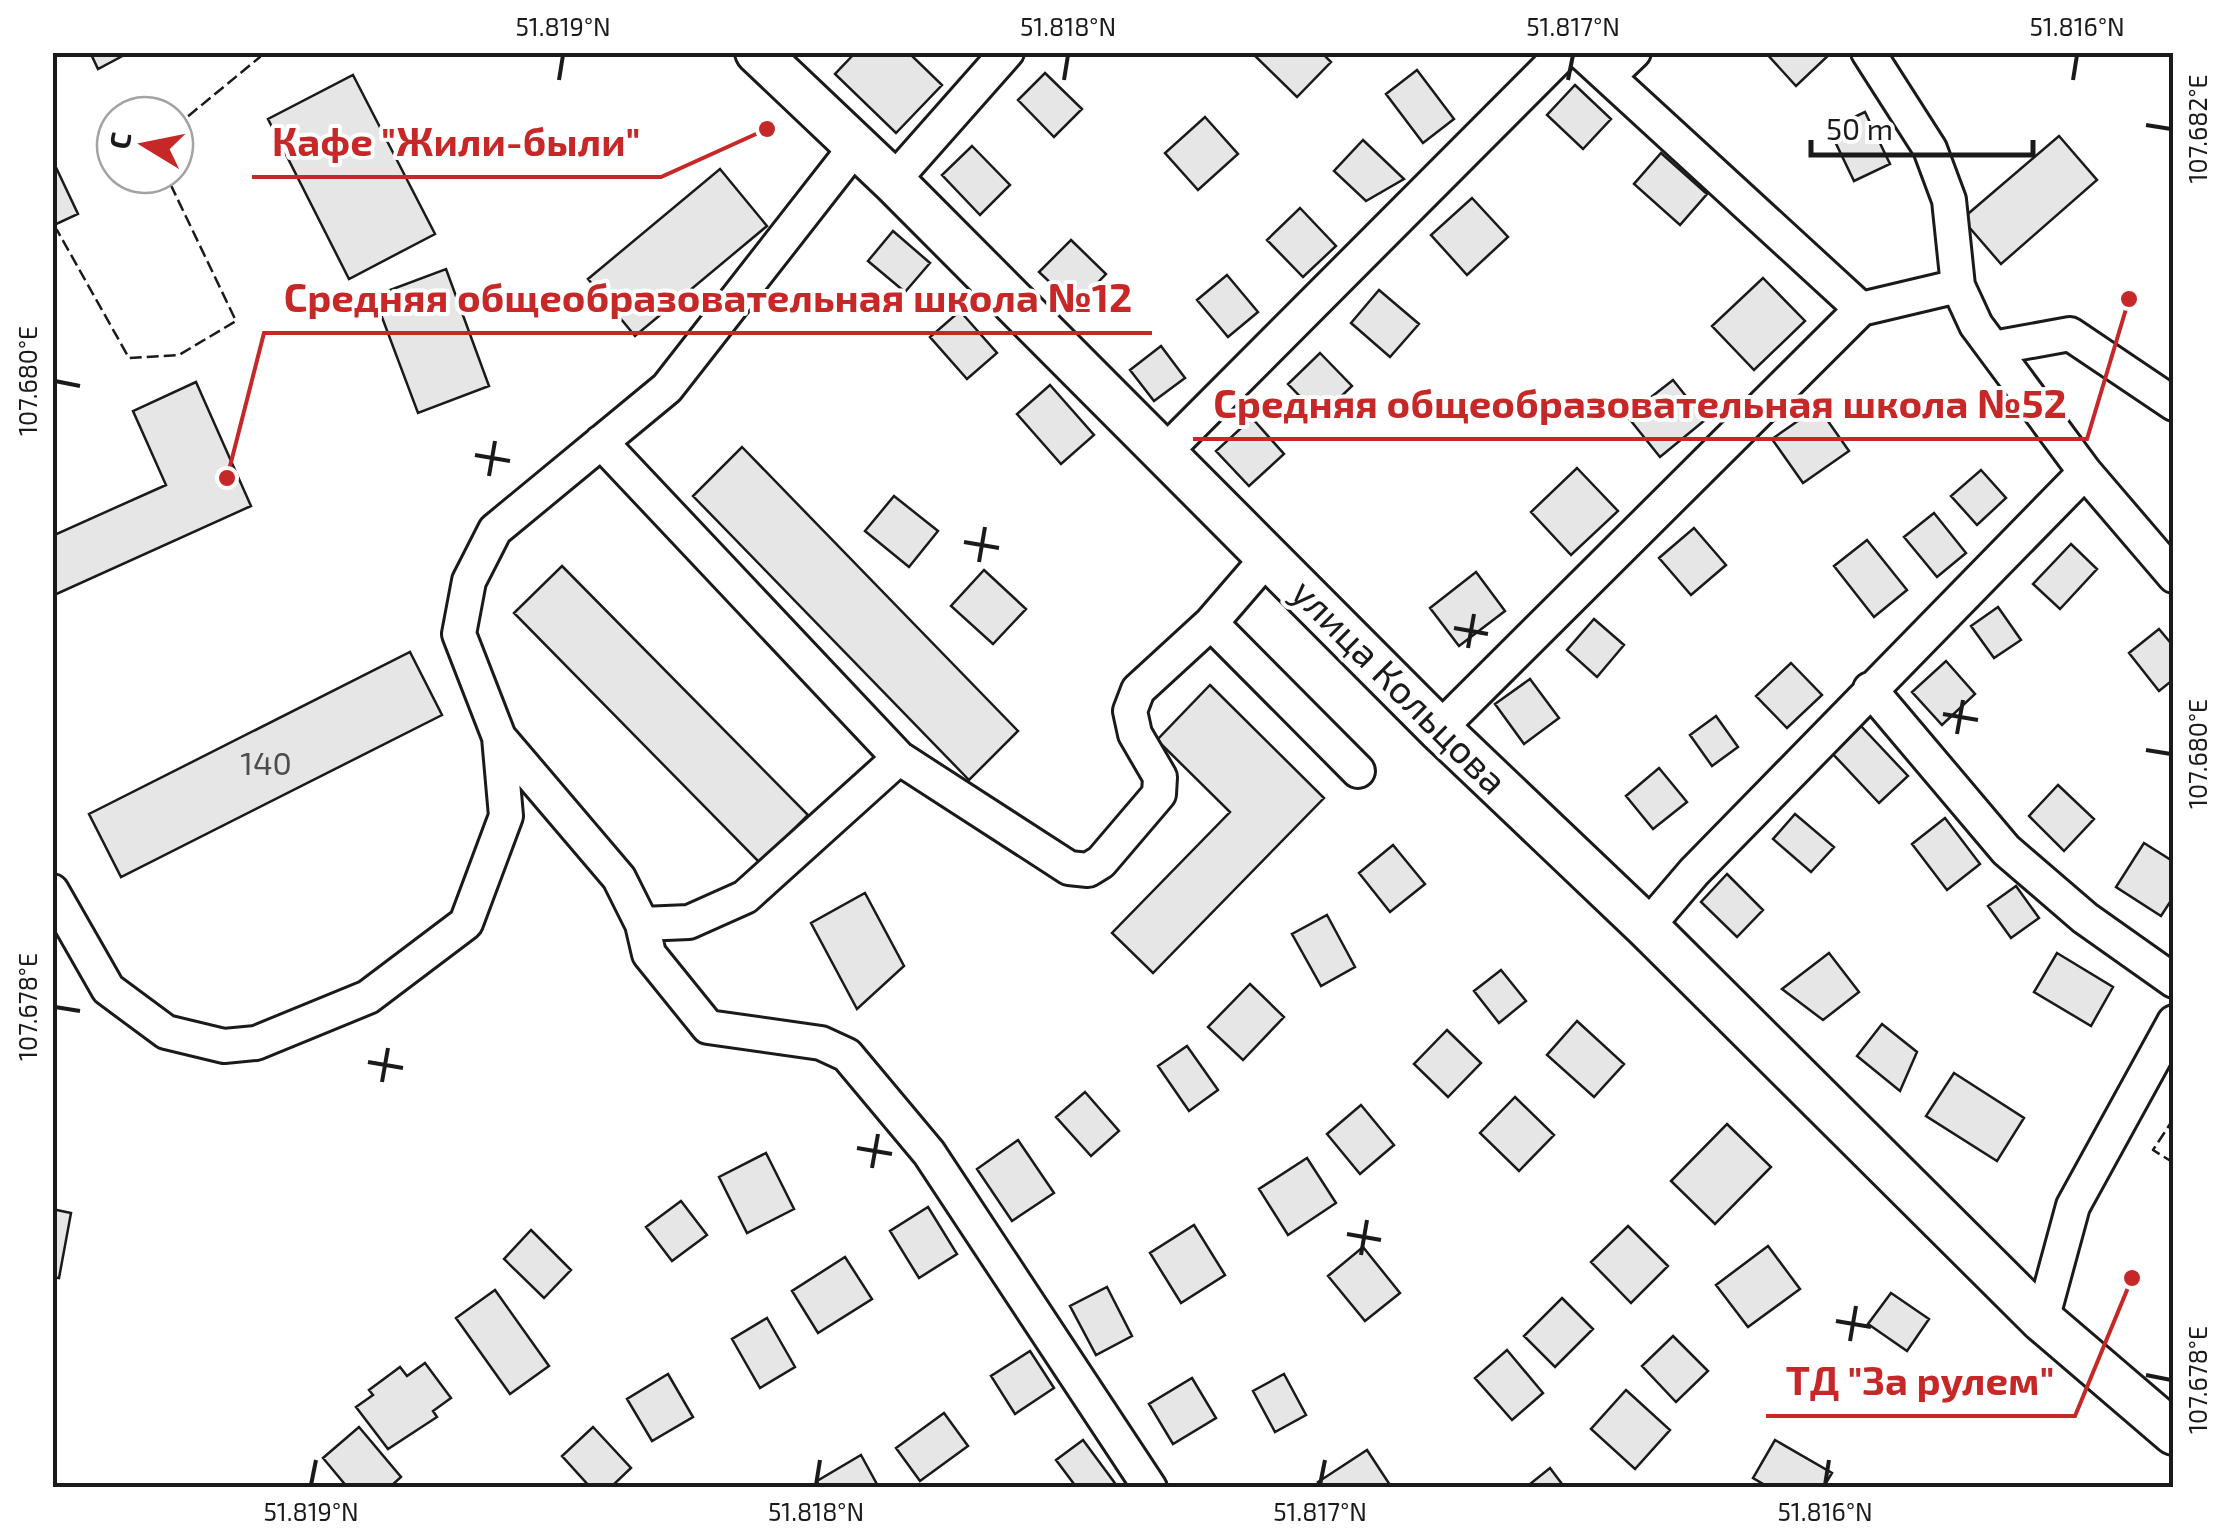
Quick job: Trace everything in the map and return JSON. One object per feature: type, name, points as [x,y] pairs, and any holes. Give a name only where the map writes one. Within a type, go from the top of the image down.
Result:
[{"type":"main road","name":"улица Кольцова","points":[[757,52],[893,181],[1439,729],[1647,927],[2042,1320],[2174,1433]]},
{"type":"street","points":[[893,181],[1008,52]]},
{"type":"street","points":[[1163,454],[1564,52]]},
{"type":"street","points":[[1581,52],[1622,64],[1861,308]]},
{"type":"street","points":[[1868,52],[1930,149],[1949,200],[1958,286],[1976,324],[2085,472],[2174,576]]},
{"type":"street","points":[[52,891],[108,989],[166,1032],[224,1046],[256,1044],[368,998],[466,923],[506,816],[499,736],[459,634],[469,580],[495,530],[667,388],[856,146]]},
{"type":"street","points":[[1439,729],[1861,308],[1958,286]]},
{"type":"street","points":[[1993,348],[2070,334],[2174,404]]},
{"type":"street","points":[[601,442],[899,758],[1070,868],[1088,870],[1101,862],[1159,794],[1160,777],[1135,734],[1130,711],[1138,690],[1210,623],[1268,557]]},
{"type":"street","points":[[1647,927],[1694,872],[1870,689],[2085,472]]},
{"type":"street","points":[[1210,623],[1358,772]]},
{"type":"street","points":[[1870,689],[2006,850],[2085,918],[2174,981]]},
{"type":"street","points":[[499,736],[619,878],[642,924],[648,954],[708,1027],[821,1043],[847,1055],[929,1153],[1150,1488]]},
{"type":"street","points":[[642,924],[689,922],[745,898],[899,758]]},
{"type":"street","points":[[2042,1320],[2073,1206],[2174,1022]]},
{"type":"building","points":[[90,52],[130,52],[98,69]]},
{"type":"building","points":[[856,52],[908,52],[942,85],[896,133],[835,74]]},
{"type":"building","points":[[1251,52],[1321,52],[1331,62],[1297,97]]},
{"type":"building","points":[[1765,52],[1832,52],[1796,86]]},
{"type":"building","points":[[1417,70],[1454,119],[1423,143],[1386,94]]},
{"type":"building","points":[[1045,73],[1082,109],[1054,137],[1018,100]]},
{"type":"building","points":[[353,75],[435,234],[349,279],[268,119]]},
{"type":"building","points":[[1575,85],[1611,119],[1583,149],[1547,115]]},
{"type":"building","points":[[1865,112],[1890,164],[1854,181],[1829,129]]},
{"type":"building","points":[[1205,117],[1238,154],[1198,190],[1165,153]]},
{"type":"building","points":[[2059,136],[2097,180],[2001,264],[1962,219]]},
{"type":"building","points":[[1363,140],[1404,179],[1366,201],[1334,171]]},
{"type":"building","points":[[972,146],[1010,185],[980,215],[942,175]]},
{"type":"building","points":[[1661,153],[1707,194],[1680,225],[1634,184]]},
{"type":"building","points":[[52,159],[78,214],[52,226]]},
{"type":"building","points":[[720,169],[767,226],[635,336],[588,279]]},
{"type":"building","points":[[1472,198],[1508,237],[1467,275],[1431,235]]},
{"type":"building","points":[[1300,208],[1336,246],[1303,277],[1267,240]]},
{"type":"building","points":[[893,231],[930,263],[905,292],[868,261]]},
{"type":"building","points":[[1071,240],[1106,274],[1075,306],[1039,272]]},
{"type":"building","points":[[446,269],[489,386],[418,413],[374,296]]},
{"type":"building","points":[[1227,275],[1258,312],[1228,337],[1197,300]]},
{"type":"building","points":[[1763,278],[1805,321],[1754,370],[1712,326]]},
{"type":"building","points":[[1379,290],[1419,324],[1390,357],[1351,323]]},
{"type":"building","points":[[960,311],[997,353],[967,379],[930,337]]},
{"type":"building","points":[[1161,346],[1185,378],[1154,401],[1130,370]]},
{"type":"building","points":[[1320,353],[1352,386],[1320,417],[1288,384]]},
{"type":"building","points":[[1673,380],[1705,420],[1660,457],[1627,416]]},
{"type":"building","points":[[196,382],[251,506],[52,596],[52,536],[166,485],[133,411]]},
{"type":"building","points":[[1050,385],[1094,435],[1061,464],[1017,414]]},
{"type":"building","points":[[1818,407],[1849,451],[1803,483],[1772,439]]},
{"type":"building","points":[[1252,418],[1284,454],[1249,486],[1216,451]]},
{"type":"building","points":[[742,447],[1018,731],[969,780],[693,496]]},
{"type":"building","points":[[1577,468],[1618,511],[1571,555],[1531,512]]},
{"type":"building","points":[[1981,470],[2006,498],[1977,525],[1951,496]]},
{"type":"building","points":[[894,496],[938,531],[909,567],[865,531]]},
{"type":"building","points":[[1934,513],[1966,553],[1937,577],[1904,537]]},
{"type":"building","points":[[1694,528],[1726,565],[1691,595],[1659,558]]},
{"type":"building","points":[[1867,540],[1907,590],[1874,617],[1834,566]]},
{"type":"building","points":[[2071,544],[2097,569],[2060,609],[2033,584]]},
{"type":"building","points":[[562,566],[808,815],[760,863],[514,613]]},
{"type":"building","points":[[984,570],[1026,609],[993,644],[951,606]]},
{"type":"building","points":[[1476,572],[1505,611],[1459,646],[1430,608]]},
{"type":"building","points":[[1998,607],[2021,640],[1994,658],[1971,626]]},
{"type":"building","points":[[1594,619],[1624,645],[1597,677],[1567,650]]},
{"type":"building","points":[[2159,629],[2174,647],[2174,679],[2159,691],[2129,653]]},
{"type":"building","points":[[410,652],[442,715],[121,877],[89,814]]},
{"type":"building","points":[[1946,661],[1975,694],[1942,725],[1912,692]]},
{"type":"building","points":[[1791,663],[1822,695],[1787,728],[1756,696]]},
{"type":"building","points":[[1530,679],[1559,718],[1524,744],[1495,704]]},
{"type":"building","points":[[1210,685],[1324,798],[1153,973],[1112,933],[1230,812],[1157,740]]},
{"type":"building","points":[[1716,716],[1738,747],[1712,766],[1690,735]]},
{"type":"building","points":[[1860,725],[1908,776],[1879,803],[1831,752]]},
{"type":"building","points":[[1659,768],[1687,802],[1653,829],[1626,796]]},
{"type":"building","points":[[2058,785],[2094,819],[2064,851],[2029,816]]},
{"type":"building","points":[[1795,814],[1834,847],[1811,872],[1773,839]]},
{"type":"building","points":[[1945,818],[1980,864],[1947,890],[1912,844]]},
{"type":"building","points":[[2144,843],[2174,862],[2174,896],[2161,916],[2116,887]]},
{"type":"building","points":[[1393,845],[1425,884],[1390,912],[1359,873]]},
{"type":"building","points":[[1727,874],[1763,910],[1737,937],[1701,902]]},
{"type":"building","points":[[2016,886],[2039,918],[2011,938],[1988,906]]},
{"type":"building","points":[[865,893],[904,966],[857,1009],[811,923]]},
{"type":"building","points":[[1327,915],[1355,967],[1321,986],[1292,934]]},
{"type":"building","points":[[1829,953],[1859,992],[1823,1020],[1782,989]]},
{"type":"building","points":[[2057,953],[2113,987],[2091,1026],[2034,992]]},
{"type":"building","points":[[1501,970],[1526,1001],[1499,1023],[1474,991]]},
{"type":"building","points":[[1250,984],[1284,1017],[1243,1060],[1208,1027]]},
{"type":"building","points":[[1577,1021],[1624,1064],[1594,1097],[1547,1055]]},
{"type":"building","points":[[1882,1024],[1917,1052],[1900,1091],[1857,1056]]},
{"type":"building","points":[[1447,1030],[1481,1063],[1448,1097],[1414,1064]]},
{"type":"building","points":[[1187,1046],[1218,1090],[1189,1111],[1158,1066]]},
{"type":"building","points":[[1954,1073],[2024,1118],[1997,1161],[1926,1116]]},
{"type":"building","points":[[1085,1092],[1119,1131],[1091,1156],[1056,1117]]},
{"type":"building","points":[[1515,1097],[1554,1135],[1519,1171],[1480,1133]]},
{"type":"building","points":[[1361,1105],[1394,1145],[1360,1174],[1327,1134]]},
{"type":"building","points":[[1727,1124],[1771,1167],[1715,1224],[1671,1181]]},
{"type":"building","points":[[1018,1140],[1054,1193],[1012,1221],[977,1169]]},
{"type":"building","points":[[766,1153],[794,1209],[747,1233],[719,1177]]},
{"type":"building","points":[[1307,1158],[1336,1203],[1288,1235],[1259,1189]]},
{"type":"building","points":[[681,1201],[707,1235],[672,1261],[646,1227]]},
{"type":"building","points":[[928,1207],[957,1254],[919,1278],[890,1231]]},
{"type":"building","points":[[52,1209],[71,1213],[59,1278],[52,1277]]},
{"type":"building","points":[[1194,1225],[1225,1275],[1181,1303],[1150,1253]]},
{"type":"building","points":[[1628,1226],[1668,1266],[1631,1303],[1591,1262]]},
{"type":"building","points":[[531,1230],[571,1270],[544,1298],[504,1259]]},
{"type":"building","points":[[1768,1246],[1800,1289],[1748,1327],[1716,1285]]},
{"type":"building","points":[[1363,1247],[1400,1293],[1365,1321],[1328,1276]]},
{"type":"building","points":[[845,1257],[872,1299],[818,1333],[792,1291]]},
{"type":"building","points":[[1107,1287],[1132,1336],[1096,1355],[1070,1306]]},
{"type":"building","points":[[495,1290],[549,1366],[510,1394],[456,1318]]},
{"type":"building","points":[[1891,1293],[1929,1319],[1907,1351],[1868,1324]]},
{"type":"building","points":[[1562,1298],[1593,1329],[1555,1367],[1524,1336]]},
{"type":"building","points":[[767,1318],[795,1367],[760,1388],[732,1339]]},
{"type":"building","points":[[1673,1336],[1708,1371],[1676,1402],[1642,1366]]},
{"type":"building","points":[[1507,1350],[1543,1393],[1512,1420],[1475,1378]]},
{"type":"building","points":[[1030,1351],[1054,1388],[1015,1414],[991,1376]]},
{"type":"building","points":[[425,1363],[451,1398],[433,1411],[437,1417],[388,1449],[356,1407],[373,1395],[369,1390],[400,1367],[407,1376]]},
{"type":"building","points":[[668,1374],[693,1417],[652,1441],[627,1399]]},
{"type":"building","points":[[1284,1374],[1306,1415],[1275,1432],[1253,1391]]},
{"type":"building","points":[[1192,1378],[1216,1418],[1173,1444],[1149,1404]]},
{"type":"building","points":[[1626,1390],[1670,1430],[1635,1469],[1591,1429]]},
{"type":"building","points":[[944,1413],[968,1446],[920,1481],[896,1448]]},
{"type":"building","points":[[359,1427],[401,1477],[389,1488],[348,1488],[323,1458]]},
{"type":"building","points":[[593,1427],[631,1468],[610,1488],[591,1488],[562,1456]]},
{"type":"building","points":[[1083,1440],[1115,1488],[1077,1488],[1056,1460]]},
{"type":"building","points":[[1775,1440],[1832,1473],[1823,1488],[1770,1488],[1753,1478]]},
{"type":"building","points":[[1367,1450],[1392,1488],[1322,1488],[1318,1482]]},
{"type":"building","points":[[861,1455],[879,1488],[820,1488],[817,1481]]},
{"type":"building","points":[[1550,1468],[1565,1488],[1525,1488]]},
{"type":"fence","points":[[195,111],[260,57],[259,52]]},
{"type":"fence","points":[[52,232],[57,230],[129,358],[179,355],[236,321],[176,195]]},
{"type":"fence","points":[[2174,1118],[2153,1150],[2174,1163]]},
{"type":"place","name":"Кафе \"Жили-были\"","points":[[767,129]]},
{"type":"place","name":"Средняя общеобразовательная школа №52","points":[[2129,299]]},
{"type":"place","name":"Средняя общеобразовательная школа №12","points":[[227,478]]},
{"type":"place","name":"ТД \"За рулем\"","points":[[2132,1278]]}]
